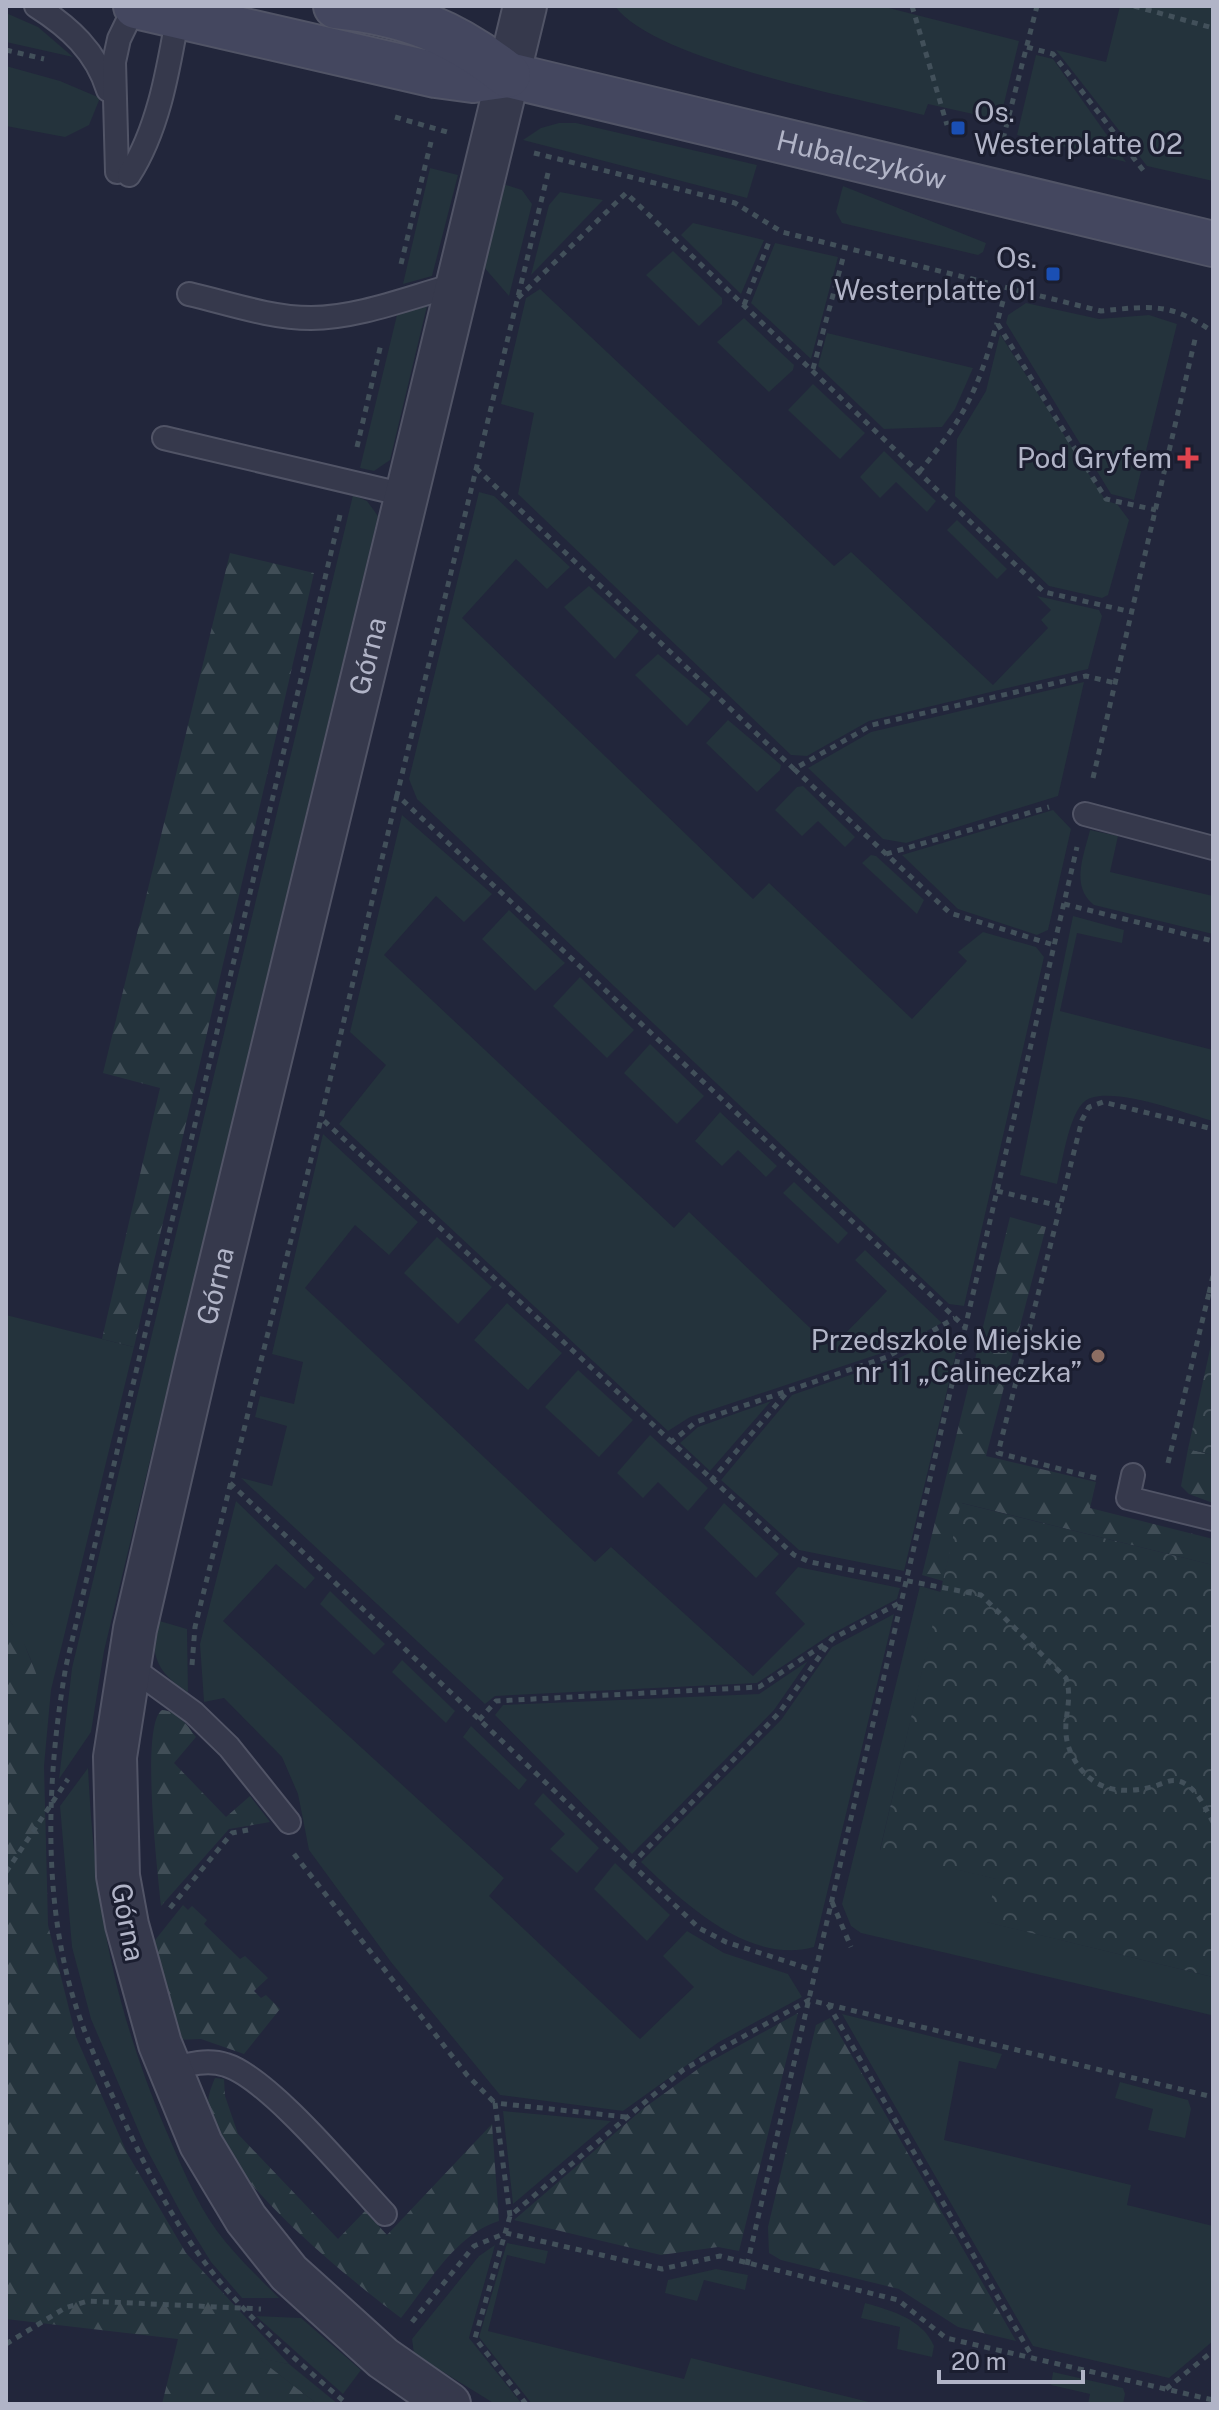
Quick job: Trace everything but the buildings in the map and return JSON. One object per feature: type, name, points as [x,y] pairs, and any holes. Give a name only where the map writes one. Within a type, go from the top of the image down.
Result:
[{"type":"street","name":"Hubalczyków","points":[[336,6],[408,21],[457,37],[508,75]]},
{"type":"street","name":"Górna","points":[[449,2404],[383,2358],[289,2273],[246,2219],[201,2144],[171,2069],[133,1952],[118,1876],[114,1813],[115,1757],[128,1665],[455,285],[525,6]]},
{"type":"street","name":"Hubalczyków","points":[[157,8],[456,78],[508,75],[1213,244]]},
{"type":"lane","points":[[36,6],[72,32],[98,63],[114,110]]},
{"type":"lane","points":[[157,8],[154,123],[145,151],[123,173],[114,110],[116,51],[157,8]]},
{"type":"lane","points":[[189,294],[289,316],[312,318],[334,316],[455,285]]},
{"type":"lane","points":[[164,438],[405,495]]},
{"type":"lane","points":[[1085,814],[1213,848]]},
{"type":"lane","points":[[1131,1481],[1128,1498],[1213,1519]]},
{"type":"lane","points":[[128,1665],[194,1713],[229,1747],[289,1822]]},
{"type":"lane","points":[[171,2069],[198,2062],[226,2065],[263,2086],[385,2214]]},
{"type":"path","points":[[912,6],[947,125]]},
{"type":"path","points":[[1003,139],[1037,6]]},
{"type":"path","points":[[1134,6],[1213,28]]},
{"type":"path","points":[[1027,47],[1053,54],[1146,174]]},
{"type":"path","points":[[53,1800],[58,1708],[66,1666],[431,142]]},
{"type":"path","points":[[518,149],[735,203],[782,232],[1101,311],[1148,306],[1184,312],[1213,332]]},
{"type":"path","points":[[194,1713],[191,1655],[195,1627],[548,173]]},
{"type":"path","points":[[518,298],[626,193],[1044,592],[1132,612]]},
{"type":"path","points":[[744,305],[769,242]]},
{"type":"path","points":[[812,370],[843,258]]},
{"type":"path","points":[[919,472],[955,430],[971,402],[1003,301]]},
{"type":"path","points":[[997,323],[1106,499],[1156,510]]},
{"type":"path","points":[[747,2265],[1196,335]]},
{"type":"path","points":[[476,468],[950,913],[1054,945]]},
{"type":"path","points":[[794,769],[872,725],[1086,676],[1115,683]]},
{"type":"path","points":[[397,795],[965,1327]]},
{"type":"path","points":[[885,854],[1054,806],[1085,814]]},
{"type":"path","points":[[1064,904],[1213,941]]},
{"type":"path","points":[[1131,1481],[998,1453],[1082,1120],[1089,1107],[1103,1102],[1122,1105],[1213,1129]]},
{"type":"path","points":[[321,1118],[794,1555],[810,1562],[981,1595],[1066,1678],[1071,1691],[1064,1721],[1065,1738],[1082,1773],[1099,1786],[1129,1793],[1178,1781],[1188,1785],[1213,1822]]},
{"type":"path","points":[[997,1191],[1060,1206]]},
{"type":"path","points":[[1158,1506],[1213,1276]]},
{"type":"path","points":[[670,1443],[696,1422],[887,1357],[955,1318]]},
{"type":"path","points":[[711,1481],[789,1390]]},
{"type":"path","points":[[230,1483],[699,1928],[726,1942],[816,1971]]},
{"type":"path","points":[[479,1720],[496,1701],[759,1687],[832,1639],[901,1602]]},
{"type":"path","points":[[631,1865],[779,1713],[832,1639]]},
{"type":"path","points":[[6,1872],[89,1752],[115,1757]]},
{"type":"path","points":[[133,1952],[232,1833],[289,1822],[295,1859],[467,2075],[495,2103],[510,2216],[475,2338],[526,2404]]},
{"type":"path","points":[[832,1901],[851,1947]]},
{"type":"path","points":[[510,2216],[683,2070],[809,2000],[1213,2097]]},
{"type":"path","points":[[828,2004],[1034,2358]]},
{"type":"path","points":[[495,2103],[627,2117]]},
{"type":"path","points":[[383,2358],[474,2246],[506,2233],[662,2269],[720,2256],[898,2300],[946,2338],[1213,2400]]},
{"type":"path","points":[[6,2344],[52,2315],[88,2301],[243,2309]]},
{"type":"path","points":[[1166,2389],[1213,2351]]},
{"type":"green space","points":[[615,6],[881,6],[1019,41],[1000,120],[928,104],[924,115],[806,87],[712,60],[636,25]]},
{"type":"green space","points":[[1120,6],[1213,6],[1213,181],[1147,166],[1056,50],[1106,62]]},
{"type":"green space","points":[[6,13],[38,27],[73,57],[6,42]]},
{"type":"green space","points":[[1036,55],[1053,59],[1126,162],[1017,135]]},
{"type":"green space","points":[[6,66],[60,81],[100,98],[89,125],[65,137],[6,126]]},
{"type":"green space","points":[[559,123],[576,123],[757,165],[747,198],[523,140],[541,128]]},
{"type":"green space","points":[[430,168],[458,175],[432,276],[403,284]]},
{"type":"green space","points":[[503,184],[522,190],[532,204],[509,296],[483,266]]},
{"type":"green space","points":[[843,186],[986,243],[983,252],[978,255],[842,223],[836,212]]},
{"type":"green space","points":[[560,192],[603,200],[531,275],[549,205]]},
{"type":"green space","points":[[693,223],[764,240],[741,294],[681,235]]},
{"type":"green space","points":[[775,243],[838,257],[811,359],[751,303]]},
{"type":"green space","points":[[673,251],[722,298],[722,304],[699,326],[646,275]]},
{"type":"green space","points":[[540,289],[834,566],[851,552],[993,685],[1048,628],[1041,620],[1051,610],[1037,596],[1099,610],[1102,616],[1088,669],[869,721],[807,756],[791,755],[518,494],[534,413],[501,404],[526,298]]},
{"type":"green space","points":[[1026,303],[1099,319],[1149,315],[1177,324],[1134,500],[1111,494],[1006,323],[1008,315]]},
{"type":"green space","points":[[427,306],[390,460],[374,471],[360,468],[397,315]]},
{"type":"green space","points":[[744,318],[794,365],[793,370],[769,392],[717,342]]},
{"type":"green space","points":[[827,333],[973,368],[955,409],[942,427],[884,429],[818,366]]},
{"type":"green space","points":[[1000,334],[1106,501],[1117,504],[1129,520],[1108,595],[1102,598],[1049,586],[955,496],[957,439],[986,391]]},
{"type":"green space","points":[[813,384],[865,433],[840,459],[788,410]]},
{"type":"green space","points":[[884,451],[936,501],[927,512],[896,482],[880,498],[860,477]]},
{"type":"green space","points":[[479,492],[494,496],[570,567],[547,589],[516,559],[462,618],[753,899],[769,883],[912,1019],[967,961],[958,952],[983,932],[1036,947],[1044,957],[964,1306],[949,1304],[417,799],[409,779]]},
{"type":"green space","points":[[353,495],[367,501],[378,516],[104,1651],[91,1732],[59,1779],[72,1668]]},
{"type":"green space","points":[[957,520],[1007,569],[997,579],[947,530]]},
{"type":"green space","points":[[230,553],[314,573],[134,1347],[102,1339],[160,1088],[103,1073]]},
{"type":"green space","points":[[589,586],[639,631],[615,659],[564,607]]},
{"type":"green space","points":[[658,654],[711,699],[687,726],[635,675]]},
{"type":"green space","points":[[1084,682],[1058,796],[906,843],[883,839],[808,768],[871,732]]},
{"type":"green space","points":[[728,720],[781,765],[780,770],[757,792],[706,743]]},
{"type":"green space","points":[[803,786],[855,837],[845,847],[818,821],[802,836],[775,810],[797,787]]},
{"type":"green space","points":[[1053,810],[1071,829],[1048,930],[1037,935],[958,909],[902,855]]},
{"type":"green space","points":[[402,815],[492,894],[464,922],[436,896],[384,955],[674,1228],[689,1212],[831,1348],[887,1291],[855,1260],[865,1250],[942,1323],[888,1351],[690,1417],[668,1431],[339,1124],[386,1065],[350,1032]]},
{"type":"green space","points":[[1090,830],[1118,836],[1110,872],[1213,896],[1213,934],[1094,905],[1082,889],[1081,880],[1082,860]]},
{"type":"green space","points":[[871,855],[876,856],[924,900],[917,914],[862,863]]},
{"type":"green space","points":[[509,910],[565,963],[535,991],[482,939]]},
{"type":"green space","points":[[1073,916],[1124,930],[1122,943],[1077,933],[1060,1011],[1213,1050],[1213,1121],[1128,1098],[1096,1097],[1085,1101],[1070,1127],[1057,1184],[1020,1175]]},
{"type":"green space","points":[[580,977],[634,1030],[607,1058],[553,1006]]},
{"type":"green space","points":[[650,1044],[704,1096],[677,1124],[624,1073]]},
{"type":"green space","points":[[720,1112],[777,1166],[766,1177],[738,1150],[722,1166],[695,1141]]},
{"type":"green space","points":[[323,1134],[418,1222],[389,1255],[355,1225],[305,1288],[595,1562],[611,1547],[753,1676],[805,1624],[775,1593],[798,1567],[900,1588],[897,1599],[830,1635],[757,1683],[495,1696],[485,1704],[241,1478],[272,1486],[287,1426],[255,1417],[260,1396],[294,1404],[303,1362],[272,1354]]},
{"type":"green space","points":[[794,1182],[848,1233],[838,1244],[783,1193]]},
{"type":"green space","points":[[1010,1217],[1046,1227],[986,1456],[1096,1482],[1090,1508],[1213,1539],[1213,1565],[962,1503],[943,1581],[922,1575]]},
{"type":"green space","points":[[437,1237],[492,1287],[458,1324],[404,1273]]},
{"type":"green space","points":[[507,1303],[562,1353],[528,1390],[474,1340]]},
{"type":"green space","points":[[6,1315],[134,1347],[51,1690],[42,1788],[42,1719],[37,1678],[20,1638],[6,1616]]},
{"type":"green space","points":[[950,1334],[956,1353],[904,1571],[799,1550],[721,1480],[792,1395],[899,1358]]},
{"type":"green space","points":[[1213,1336],[1213,1455],[1188,1449]]},
{"type":"green space","points":[[578,1370],[633,1420],[599,1457],[545,1407]]},
{"type":"green space","points":[[771,1401],[710,1471],[680,1443],[698,1427]]},
{"type":"green space","points":[[650,1435],[708,1488],[688,1511],[658,1482],[643,1498],[617,1473]]},
{"type":"green space","points":[[1188,1449],[1213,1455],[1213,1503],[1189,1494],[1181,1486]]},
{"type":"green space","points":[[236,1501],[315,1578],[305,1589],[276,1564],[223,1621],[504,1878],[489,1896],[640,2039],[694,1987],[663,1956],[687,1931],[724,1953],[788,1974],[802,1997],[719,2042],[623,2111],[500,2095],[391,1962],[309,1850],[298,1794],[282,1757],[224,1698],[204,1702],[200,1644]]},
{"type":"green space","points":[[724,1503],[779,1554],[756,1578],[704,1528]]},
{"type":"green space","points":[[961,1503],[1213,1565],[1213,1977],[986,1922],[996,1879],[880,1851]]},
{"type":"green space","points":[[920,1586],[941,1592],[880,1850],[997,1879],[987,1922],[1213,1977],[1211,2015],[861,1933],[851,1926],[842,1904]]},
{"type":"green space","points":[[330,1591],[385,1644],[374,1655],[320,1604]]},
{"type":"green space","points":[[894,1614],[814,1947],[790,1950],[766,1947],[742,1939],[697,1912],[641,1862],[781,1720],[832,1647]]},
{"type":"green space","points":[[6,1616],[21,1636],[42,1688],[48,1925],[76,2037],[127,2153],[186,2253],[289,2364],[258,2358],[317,2404],[162,2404],[178,2339],[6,2319]]},
{"type":"green space","points":[[156,1620],[187,1629],[188,1692],[169,1678],[158,1662],[154,1643]]},
{"type":"green space","points":[[402,1660],[455,1711],[446,1723],[392,1672]]},
{"type":"green space","points":[[808,1661],[774,1710],[632,1854],[495,1715],[503,1705],[759,1694]]},
{"type":"green space","points":[[162,1710],[186,1723],[196,1737],[174,1763],[226,1817],[250,1796],[270,1822],[229,1829],[161,1906],[151,1770],[156,1721]]},
{"type":"green space","points":[[471,1726],[527,1780],[519,1790],[463,1737]]},
{"type":"green space","points":[[88,1768],[101,1908],[109,1951],[147,2082],[182,2168],[209,2219],[231,2249],[279,2298],[242,2298],[211,2262],[145,2146],[91,2019],[72,1947],[60,1806]]},
{"type":"green space","points":[[543,1793],[599,1848],[577,1873],[550,1849],[565,1834],[534,1804]]},
{"type":"green space","points":[[615,1863],[670,1915],[647,1941],[594,1889]]},
{"type":"green space","points":[[183,1905],[188,1910],[192,1906],[207,1920],[204,1924],[240,1959],[245,1956],[268,1978],[254,1991],[261,1998],[266,1995],[280,2009],[244,2054],[201,2039],[174,2040],[148,1949]]},
{"type":"green space","points":[[798,2013],[739,2251],[718,2247],[661,2255],[514,2220],[644,2108],[702,2066]]},
{"type":"green space","points":[[842,2014],[1002,2054],[996,2069],[959,2061],[944,2140],[1131,2185],[1127,2205],[1213,2226],[1213,2341],[1169,2378],[1033,2346]]},
{"type":"green space","points":[[830,2018],[1016,2341],[958,2327],[899,2289],[781,2260],[769,2253],[768,2227],[816,2025]]},
{"type":"green space","points":[[215,2078],[224,2079],[225,2096],[238,2134],[338,2239],[365,2211],[387,2235],[492,2124],[499,2221],[469,2237],[456,2248],[401,2318],[290,2225],[237,2167],[219,2139],[209,2113],[208,2099]]},
{"type":"green space","points":[[1120,2082],[1188,2100],[1191,2109],[1185,2138],[1148,2130],[1153,2109],[1115,2098]]},
{"type":"green space","points":[[503,2111],[611,2121],[513,2204]]},
{"type":"green space","points":[[507,2243],[548,2251],[545,2264],[507,2255],[488,2331],[684,2379],[691,2358],[877,2404],[532,2404],[479,2337]]},
{"type":"green space","points":[[495,2245],[469,2338],[522,2404],[495,2404],[414,2354],[412,2339],[479,2256]]},
{"type":"green space","points":[[716,2269],[748,2275],[745,2290],[704,2280],[697,2301],[665,2293],[668,2280]]},
{"type":"green space","points":[[865,2303],[914,2322],[934,2346],[932,2357],[897,2349],[900,2327],[861,2318]]},
{"type":"green space","points":[[256,2316],[301,2318],[361,2370],[343,2394]]},
{"type":"green space","points":[[256,2357],[289,2364],[338,2404],[317,2404]]},
{"type":"green space","points":[[1053,2372],[1123,2388],[1123,2404],[1088,2404],[1090,2394],[1051,2385]]},
{"type":"place","name":"Os. Westerplatte 02","points":[[958,128]]},
{"type":"place","name":"Os. Westerplatte 01","points":[[1053,274]]},
{"type":"place","name":"Pod Gryfem","points":[[1188,458]]},
{"type":"place","name":"Przedszkole Miejskie nr 11 „Calineczka”","points":[[1098,1356]]}]
